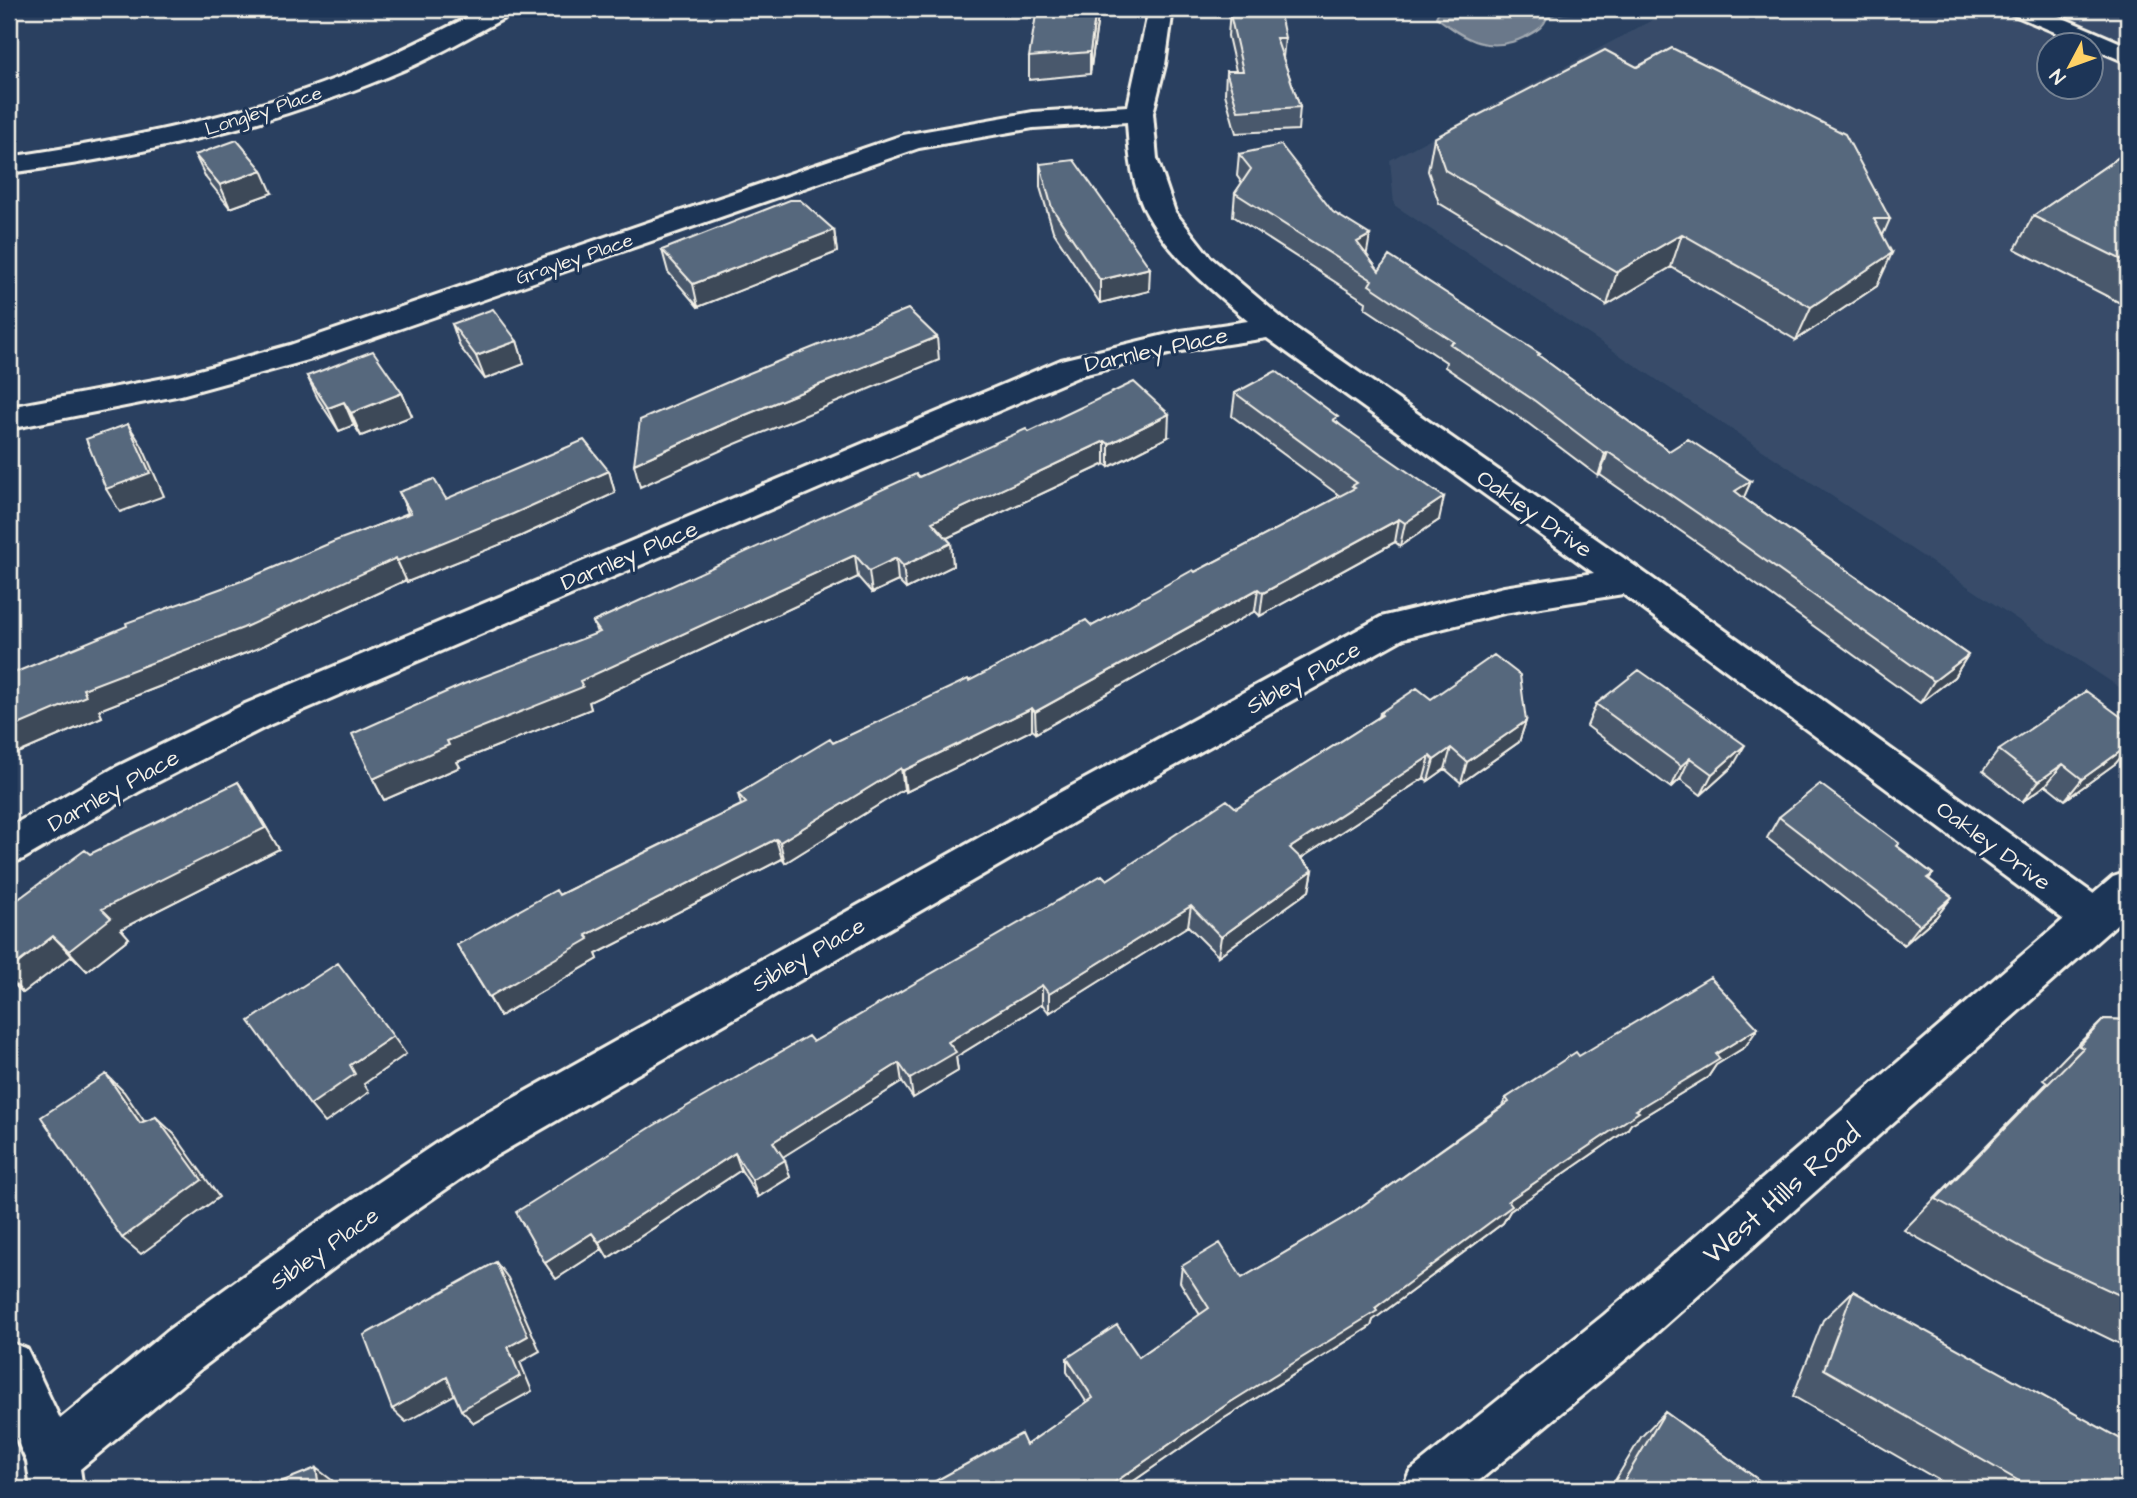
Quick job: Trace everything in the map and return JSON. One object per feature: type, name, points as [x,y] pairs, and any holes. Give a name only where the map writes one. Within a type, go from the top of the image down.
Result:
[{"type":"street","name":"Longley Place","points":[[9,164],[79,156],[174,137],[262,114],[399,62],[502,9]]},
{"type":"street","name":"Oakley Drive","points":[[1161,9],[1153,65],[1140,113],[1143,159],[1161,214],[1201,264],[1273,327],[1629,580],[2094,918]]},
{"type":"street","points":[[2021,9],[2128,55]]},
{"type":"street","name":"Grayley Place","points":[[9,418],[181,385],[300,352],[913,141],[1033,120],[1140,113]]},
{"type":"street","name":"Darnley Place","points":[[9,847],[126,780],[258,714],[1072,367],[1181,341],[1273,327]]},
{"type":"street","name":"Sibley Place","points":[[54,1474],[196,1341],[331,1241],[469,1147],[1074,804],[1395,627],[1504,600],[1629,580]]},
{"type":"street","name":"West Hills Road","points":[[1428,1489],[1631,1323],[2128,889]]},
{"type":"street","points":[[9,1367],[54,1474]]},
{"type":"shaded area","points":[[1440,9],[1574,9],[1573,12],[1547,18],[1536,31],[1513,42],[1490,44],[1468,38],[1447,25],[1436,17]]},
{"type":"shaded area","points":[[1673,9],[2128,9],[2128,693],[1394,205],[1390,160]]},
{"type":"building","points":[[1037,9],[1096,9],[1090,52],[1029,57]]},
{"type":"building","points":[[1230,9],[1279,9],[1285,38],[1276,38],[1300,107],[1238,111],[1226,71],[1243,71]]},
{"type":"building","points":[[1672,48],[1845,134],[1890,219],[1874,219],[1892,253],[1811,307],[1682,234],[1617,272],[1445,170],[1434,138],[1605,50],[1637,67]]},
{"type":"building","points":[[237,140],[262,170],[220,185],[195,155]]},
{"type":"building","points":[[1281,145],[1333,212],[1370,235],[1357,242],[1379,271],[1389,256],[1540,354],[1538,355],[1669,451],[1688,439],[1751,481],[1735,491],[1749,502],[1968,655],[1934,681],[1728,534],[1608,452],[1605,454],[1535,401],[1450,344],[1454,342],[1369,285],[1372,280],[1235,193],[1251,169],[1239,154]]},
{"type":"building","points":[[2128,151],[2128,263],[2033,216]]},
{"type":"building","points":[[1074,160],[1150,268],[1100,280],[1052,208],[1040,164]]},
{"type":"building","points":[[790,200],[800,200],[834,230],[693,284],[662,250]]},
{"type":"building","points":[[493,309],[517,341],[476,356],[452,324]]},
{"type":"building","points":[[908,309],[937,337],[728,422],[634,464],[640,420]]},
{"type":"building","points":[[373,351],[402,393],[351,413],[344,402],[328,408],[307,376]]},
{"type":"building","points":[[1276,371],[1338,417],[1333,420],[1444,497],[1405,523],[1399,519],[1263,593],[1258,589],[1035,712],[1032,708],[903,771],[901,768],[780,842],[776,839],[586,935],[589,939],[489,997],[457,945],[556,890],[559,895],[746,803],[738,794],[830,739],[833,743],[968,679],[969,681],[1086,620],[1092,626],[1193,570],[1195,572],[1355,488],[1352,486],[1357,483],[1235,393]]},
{"type":"building","points":[[1134,382],[1169,414],[1109,444],[1105,441],[932,522],[951,543],[903,566],[896,558],[869,571],[855,555],[580,681],[583,687],[447,741],[449,745],[373,779],[352,734],[464,684],[600,632],[593,622],[916,474],[919,477],[1026,429],[1029,432]]},
{"type":"building","points":[[128,424],[150,473],[106,489],[86,439]]},
{"type":"building","points":[[584,440],[609,471],[513,514],[397,561],[396,558],[243,628],[83,689],[86,696],[9,729],[9,675],[127,626],[126,623],[247,579],[335,541],[411,513],[399,492],[434,479],[446,499]]},
{"type":"building","points":[[1494,655],[1520,675],[1526,721],[1467,762],[1451,748],[1434,760],[1430,756],[1290,848],[1313,870],[1221,937],[1191,906],[1049,994],[1042,985],[948,1042],[956,1052],[910,1079],[899,1063],[773,1142],[785,1160],[752,1180],[735,1153],[599,1242],[592,1233],[545,1263],[516,1212],[653,1126],[808,1036],[813,1042],[1102,875],[1107,880],[1227,800],[1236,808],[1382,715],[1380,713],[1417,688],[1431,699]]},
{"type":"building","points":[[1639,670],[1745,745],[1712,774],[1690,758],[1681,766],[1596,704]]},
{"type":"building","points":[[2086,691],[2128,722],[2128,728],[2121,732],[2128,737],[2128,746],[2082,779],[2063,764],[2039,781],[1999,750]]},
{"type":"building","points":[[238,782],[265,828],[102,909],[111,918],[69,951],[53,936],[9,970],[9,906],[85,850],[90,854]]},
{"type":"building","points":[[1820,784],[1899,843],[1896,846],[1933,874],[1927,878],[1952,897],[1920,925],[1779,817]]},
{"type":"building","points":[[338,963],[393,1036],[350,1065],[355,1074],[310,1105],[249,1021]]},
{"type":"building","points":[[1710,977],[1758,1028],[1716,1054],[1720,1059],[1636,1110],[1639,1112],[1508,1201],[1512,1206],[1375,1308],[1377,1311],[1226,1405],[1105,1489],[1101,1485],[1094,1489],[921,1489],[1021,1434],[1026,1445],[1093,1398],[1067,1358],[1117,1325],[1139,1357],[1209,1308],[1182,1266],[1220,1243],[1242,1278],[1352,1213],[1509,1102],[1506,1098],[1576,1052],[1579,1056]]},
{"type":"building","points":[[2104,1019],[2128,1020],[2128,1299],[2044,1260],[1936,1199],[2083,1048],[2079,1046]]},
{"type":"building","points":[[106,1074],[140,1123],[156,1117],[202,1180],[122,1238],[41,1117]]},
{"type":"building","points":[[496,1262],[528,1336],[508,1347],[520,1376],[461,1410],[447,1377],[392,1409],[364,1335]]},
{"type":"building","points":[[1853,1291],[2128,1443],[2128,1489],[2033,1489],[1824,1369]]},
{"type":"building","points":[[1665,1412],[1771,1489],[1619,1489]]},
{"type":"building","points":[[316,1468],[319,1489],[263,1489]]}]
